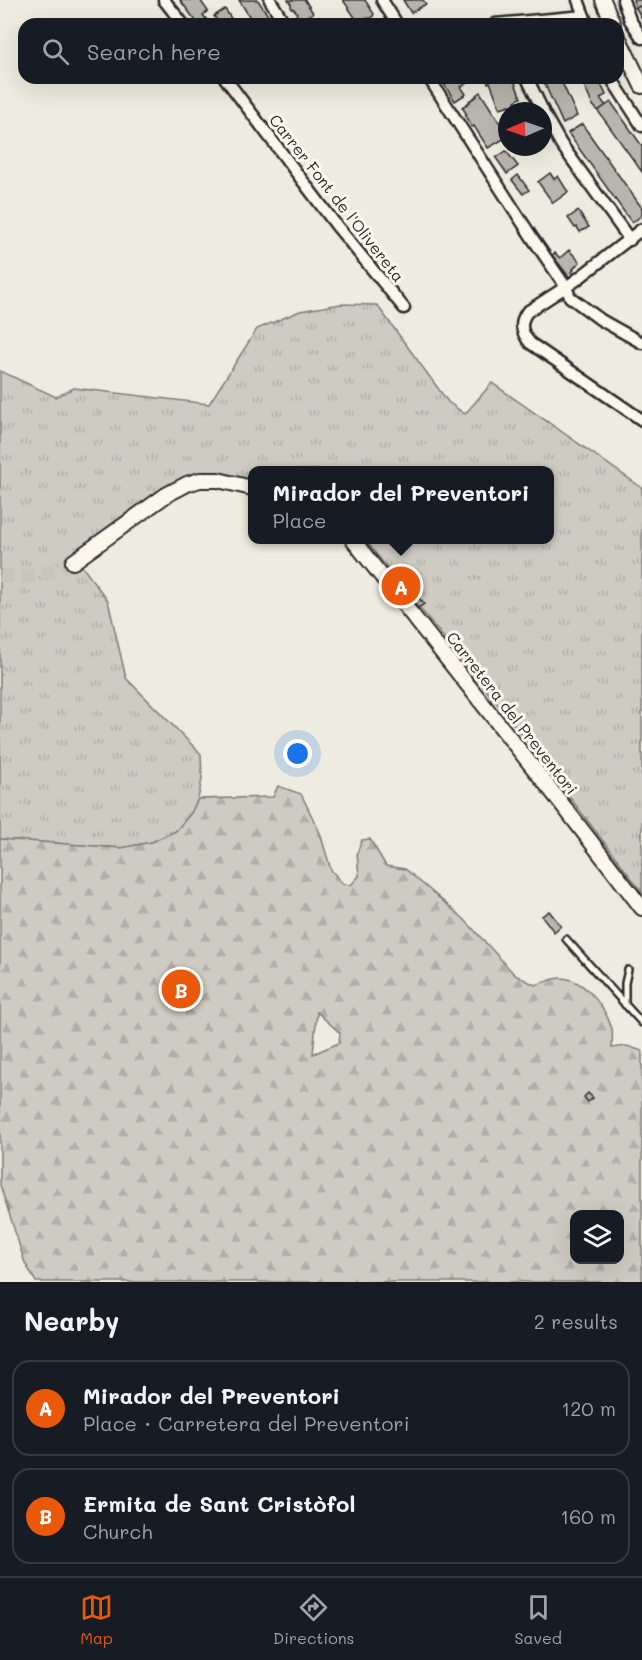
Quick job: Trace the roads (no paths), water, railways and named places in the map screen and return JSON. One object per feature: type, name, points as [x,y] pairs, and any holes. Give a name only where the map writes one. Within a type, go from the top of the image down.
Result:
[{"type":"street","points":[[164,0],[178,18]]},
{"type":"street","points":[[270,0],[281,18]]},
{"type":"street","points":[[382,0],[393,18]]},
{"type":"street","points":[[578,0],[584,18]]},
{"type":"street","points":[[603,0],[610,18]]},
{"type":"street","points":[[623,0],[630,20],[642,38]]},
{"type":"street","points":[[624,49],[641,82]]},
{"type":"street","name":"Carrer Font de l'Olivereta","points":[[230,84],[336,225],[404,308]]},
{"type":"street","points":[[433,84],[566,287],[570,297],[601,320],[642,343]]},
{"type":"street","points":[[530,84],[539,102]]},
{"type":"street","points":[[615,84],[642,126]]},
{"type":"street","points":[[552,128],[561,144],[630,240]]},
{"type":"street","points":[[642,229],[566,287],[527,312],[523,318],[522,331],[530,343],[642,420]]},
{"type":"street","points":[[73,562],[166,495],[187,484],[200,480],[218,480],[248,487]]},
{"type":"street","name":"Carretera del Preventori","points":[[356,544],[642,908]]},
{"type":"lane","points":[[566,939],[642,1023]]},
{"type":"lane","points":[[625,1005],[625,983],[628,970]]},
{"type":"tunnel","points":[[0,575],[38,574],[73,562]]},
{"type":"place","name":"Mirador del Preventori","points":[[401,586]]},
{"type":"place","name":"Ermita de Sant Cristòfol","points":[[181,989]]}]
